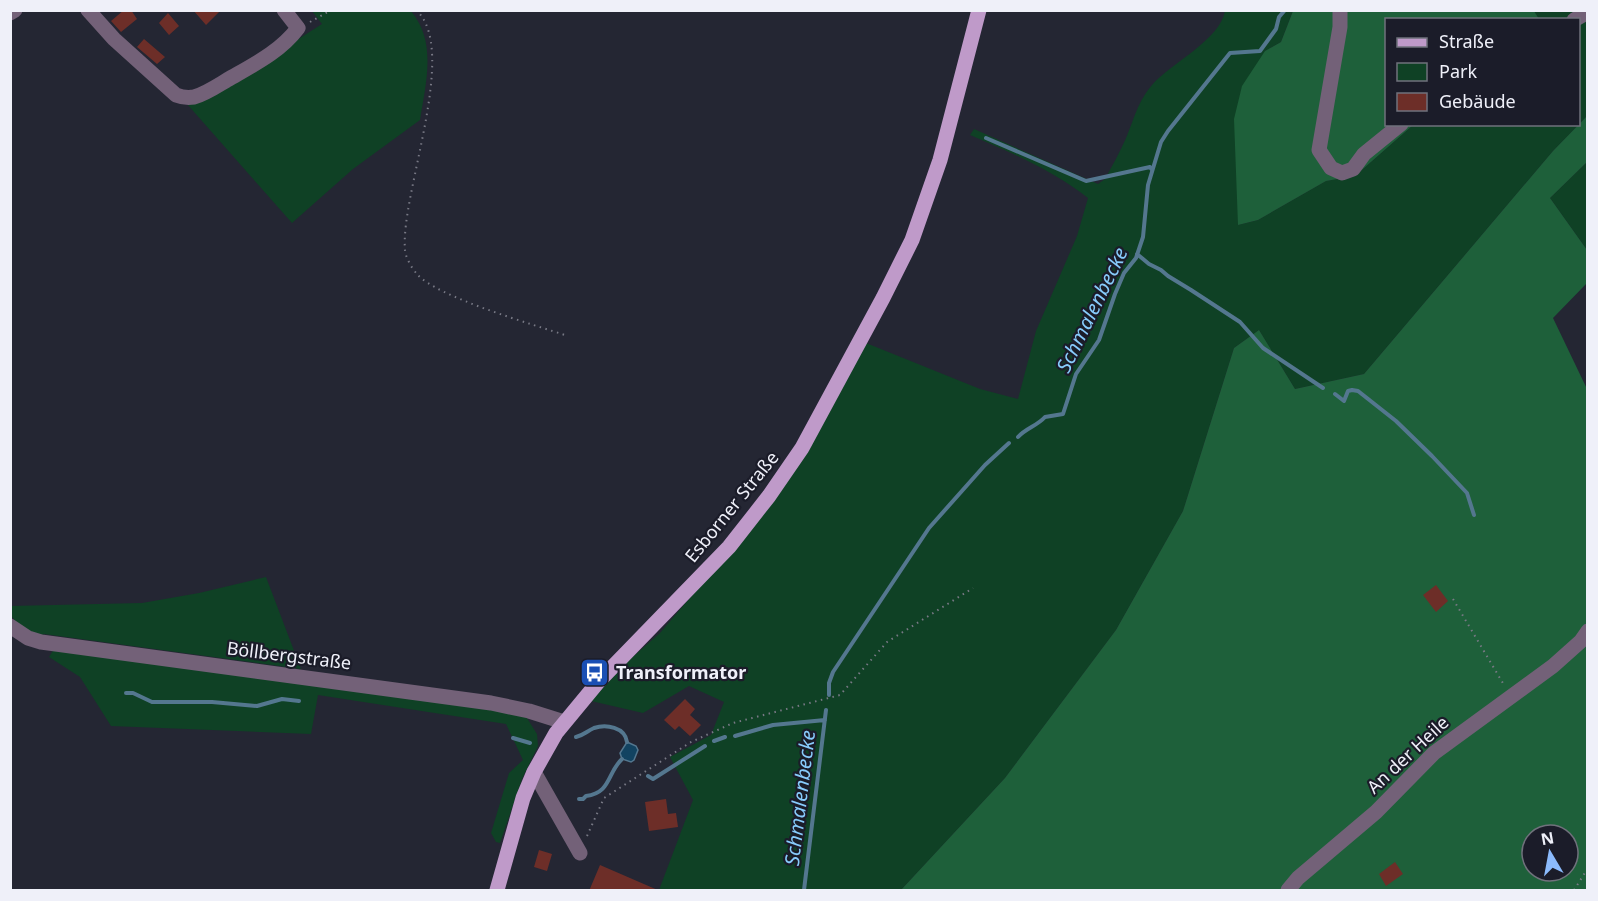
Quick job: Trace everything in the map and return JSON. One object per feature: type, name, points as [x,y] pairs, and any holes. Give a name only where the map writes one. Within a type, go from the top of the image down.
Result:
[{"type":"main road","name":"Esborner Straße","points":[[497,891],[515,821],[534,772],[564,722],[600,681],[729,547],[770,496],[802,448],[912,240],[940,160],[979,10]]},
{"type":"street","points":[[10,13],[15,10]]},
{"type":"street","points":[[88,10],[130,54],[181,97],[195,96],[273,53],[298,28],[284,10]]},
{"type":"street","points":[[1340,10],[1340,27],[1319,150],[1331,168],[1342,173],[1353,169],[1364,154],[1399,126]]},
{"type":"street","name":"Böllbergstraße","points":[[10,626],[28,638],[41,642],[491,703],[530,711],[564,722]]},
{"type":"street","name":"An der Heile","points":[[1288,891],[1298,878],[1376,812],[1434,753],[1553,666],[1581,641],[1587,631]]},
{"type":"street","points":[[534,772],[580,853]]},
{"type":"path","points":[[298,28],[331,10]]},
{"type":"path","points":[[416,10],[423,16],[430,41],[434,72],[407,221],[405,252],[417,275],[446,293],[568,336]]},
{"type":"path","points":[[580,853],[604,798],[691,742],[733,723],[840,696],[887,642],[973,588]]},
{"type":"path","points":[[1453,599],[1511,697]]},
{"type":"path","points":[[1574,891],[1587,868]]},
{"type":"green space","points":[[312,11],[411,11],[424,36],[427,49],[427,77],[420,120],[353,169],[292,223],[187,104],[209,96],[322,24]]},
{"type":"green space","points":[[1225,11],[1293,11],[1281,42],[1265,51],[1238,225],[1258,220],[1326,181],[1355,176],[1412,126],[1577,126],[1553,151],[1364,374],[1295,389],[1259,330],[1234,348],[1183,511],[1116,630],[1005,778],[901,890],[659,890],[693,800],[670,757],[711,735],[724,702],[689,686],[643,713],[591,701],[627,662],[660,633],[712,572],[866,343],[980,389],[1018,399],[1036,331],[1077,236],[1088,198],[1046,171],[970,135],[974,129],[1098,184],[1105,179],[1116,159],[1140,104],[1152,85],[1205,41],[1221,22]]},
{"type":"green space","points":[[1293,11],[1534,11],[1538,18],[1385,18],[1385,126],[1412,126],[1355,176],[1326,181],[1258,220],[1238,225],[1234,119],[1242,86],[1265,51],[1281,42]]},
{"type":"green space","points":[[1534,11],[1587,11],[1575,18],[1538,18]]},
{"type":"green space","points":[[1587,16],[1587,116],[1580,123],[1580,20]]},
{"type":"green space","points":[[1587,116],[1587,162],[1550,198],[1587,250],[1587,283],[1553,318],[1587,389],[1587,890],[901,890],[1005,778],[1116,630],[1183,511],[1234,348],[1259,330],[1295,389],[1364,374],[1553,151],[1577,126],[1580,126]]},
{"type":"green space","points":[[1587,162],[1587,250],[1550,198]]},
{"type":"green space","points":[[266,577],[301,669],[44,634],[39,637],[22,628],[11,616],[10,606],[142,603],[199,593]]},
{"type":"green space","points":[[54,649],[506,712],[527,718],[537,734],[538,746],[522,779],[500,843],[496,842],[491,833],[509,773],[523,760],[506,724],[318,695],[311,734],[111,726],[80,677],[49,657]]},
{"type":"water","points":[[627,742],[636,746],[638,750],[631,762],[622,759],[620,753]]},
{"type":"building","points":[[124,10],[131,10],[137,19],[121,32],[111,21]]},
{"type":"building","points":[[193,10],[221,10],[206,25]]},
{"type":"building","points":[[168,13],[179,26],[169,35],[159,23]]},
{"type":"building","points":[[144,39],[165,57],[157,64],[137,47]]},
{"type":"building","points":[[1436,585],[1448,601],[1436,612],[1423,595]]},
{"type":"building","points":[[685,699],[695,709],[690,715],[701,725],[690,736],[679,726],[675,730],[664,720]]},
{"type":"building","points":[[666,799],[668,814],[676,813],[678,827],[649,831],[645,802]]},
{"type":"building","points":[[539,850],[552,854],[547,871],[534,867]]},
{"type":"building","points":[[1395,862],[1403,874],[1386,886],[1379,874]]},
{"type":"building","points":[[600,865],[660,891],[589,891]]},
{"type":"waterway","name":"Schmalenbecke","points":[[1018,437],[1045,417],[1063,414],[1076,374],[1099,340],[1115,294],[1124,273],[1136,258],[1143,237],[1148,185],[1161,142],[1230,53],[1260,51],[1276,29],[1279,17],[1285,10]]},
{"type":"waterway","points":[[986,138],[1086,181],[1150,167],[1152,170]]},
{"type":"waterway","points":[[1137,254],[1240,322],[1263,348],[1323,388]]},
{"type":"waterway","points":[[1335,394],[1344,401],[1348,391],[1358,391],[1396,421],[1467,493],[1474,515]]},
{"type":"waterway","name":"Schmalenbecke","points":[[829,695],[829,683],[833,672],[929,528],[985,465],[1009,443]]},
{"type":"waterway","points":[[126,693],[133,693],[152,702],[212,702],[257,706],[282,699],[299,701]]},
{"type":"waterway","name":"Schmalenbecke","points":[[804,890],[826,710]]},
{"type":"waterway","points":[[735,736],[773,725],[825,720]]},
{"type":"waterway","points":[[576,737],[604,726],[619,730],[626,737],[627,742]]},
{"type":"waterway","points":[[714,741],[725,737]]},
{"type":"waterway","points":[[513,738],[530,743]]},
{"type":"waterway","points":[[648,776],[653,779],[705,746]]},
{"type":"waterway","points":[[579,799],[600,791],[622,759]]},
{"type":"place","name":"Transformator","points":[[595,673]]}]
